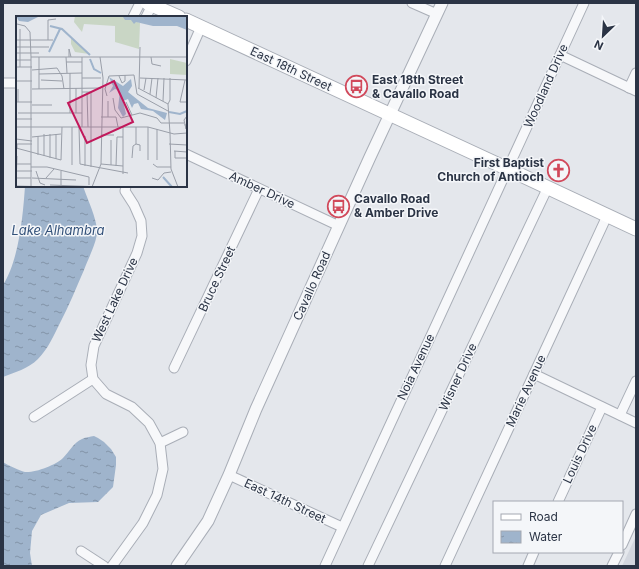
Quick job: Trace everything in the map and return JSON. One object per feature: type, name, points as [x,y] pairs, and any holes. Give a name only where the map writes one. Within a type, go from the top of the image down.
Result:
[{"type":"main road","points":[[146,4],[176,16]]},
{"type":"main road","name":"East 18th Street","points":[[187,20],[636,229]]},
{"type":"street","points":[[412,3],[437,14]]},
{"type":"street","name":"Cavallo Road","points":[[181,565],[208,521],[339,226],[442,3]]},
{"type":"street","name":"Woodland Drive","points":[[508,169],[584,3]]},
{"type":"street","points":[[134,16],[146,4]]},
{"type":"street","points":[[146,4],[146,16]]},
{"type":"street","points":[[187,59],[201,27]]},
{"type":"street","points":[[560,55],[633,90],[636,73]]},
{"type":"street","points":[[3,84],[16,83]]},
{"type":"street","name":"Amber Drive","points":[[187,154],[339,226]]},
{"type":"street","name":"Noia Avenue","points":[[324,566],[508,169]]},
{"type":"street","name":"West Lake Drive","points":[[93,380],[91,365],[94,346],[137,253],[142,236],[141,221],[126,191],[126,187]]},
{"type":"street","name":"Wisner Drive","points":[[368,566],[548,187]]},
{"type":"street","name":"Bruce Street","points":[[174,368],[259,189]]},
{"type":"street","name":"Marie Avenue","points":[[444,566],[607,216]]},
{"type":"street","points":[[534,374],[636,423]]},
{"type":"street","points":[[34,417],[93,380],[106,394],[132,407],[149,423],[160,443],[163,469],[157,495],[143,522],[112,566]]},
{"type":"street","points":[[620,415],[636,381]]},
{"type":"street","name":"Louis Drive","points":[[558,501],[602,407]]},
{"type":"street","points":[[160,443],[183,432]]},
{"type":"street","name":"East 14th Street","points":[[228,475],[342,527]]},
{"type":"street","points":[[623,543],[636,514]]},
{"type":"street","points":[[81,551],[104,566]]},
{"type":"street","points":[[528,566],[534,553]]},
{"type":"street","points":[[612,566],[618,553]]},
{"type":"shaded area","points":[[636,536],[636,566],[622,566]]},
{"type":"water","name":"Lake Alhambra","points":[[25,187],[83,187],[94,216],[97,233],[94,247],[63,317],[48,346],[42,355],[30,365],[3,377],[3,285],[13,263],[23,210]]},
{"type":"water","points":[[94,436],[104,442],[116,457],[113,487],[98,502],[69,503],[41,515],[32,531],[30,553],[32,566],[3,566],[3,462],[25,472],[40,470],[60,461],[79,440]]},
{"type":"place","name":"East 18th Street & Cavallo Road","points":[[356,87]]},
{"type":"place","name":"First Baptist Church of Antioch","points":[[559,170]]},
{"type":"place","name":"Cavallo Road & Amber Drive","points":[[338,206]]}]
